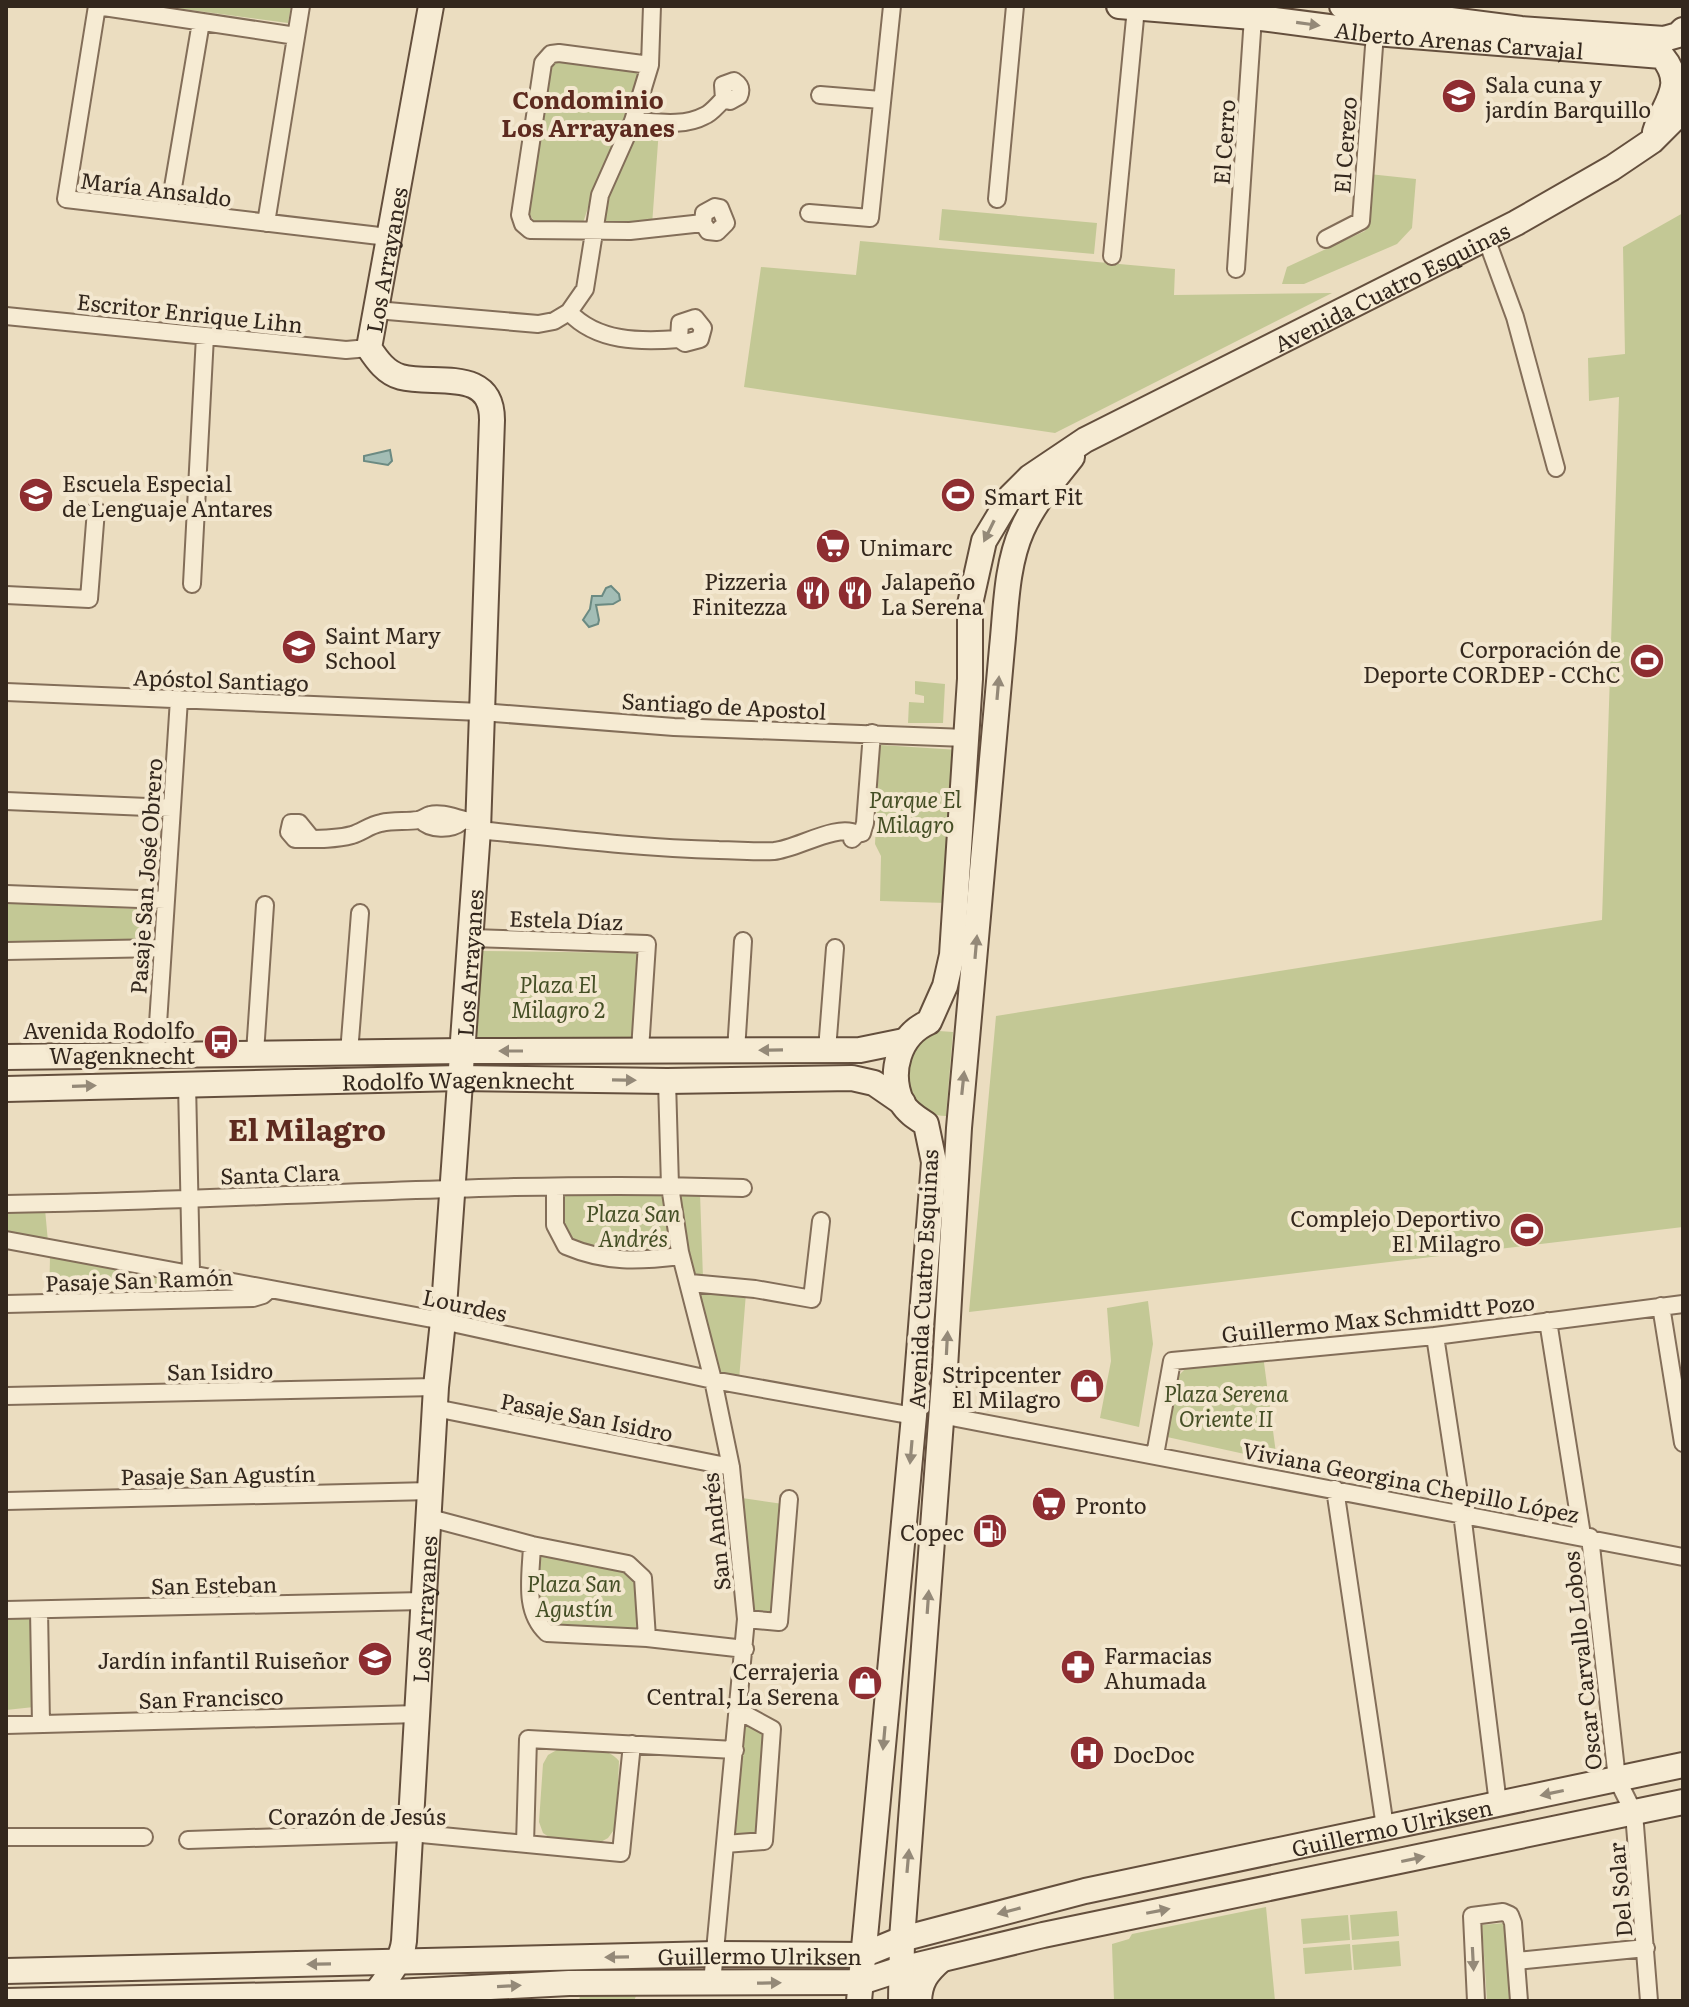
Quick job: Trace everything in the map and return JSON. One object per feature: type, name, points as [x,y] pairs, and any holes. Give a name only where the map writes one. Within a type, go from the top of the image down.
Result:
[{"type":"street","points":[[97,6],[296,36]]},
{"type":"street","name":"María Ansaldo","points":[[97,6],[66,199],[388,237]]},
{"type":"street","points":[[266,223],[301,6]]},
{"type":"street","name":"Los Arrayanes","points":[[375,1997],[403,1951],[404,1941],[435,1397],[472,938],[472,825],[481,712],[492,408],[487,397],[462,381],[402,377],[389,371],[369,348],[431,6]]},
{"type":"street","points":[[376,310],[538,324],[554,321],[569,312],[585,289],[600,195],[633,121],[650,65],[652,6]]},
{"type":"street","points":[[809,213],[870,218],[892,6]]},
{"type":"street","points":[[997,199],[1015,6]]},
{"type":"street","name":"Alberto Arenas Carvajal","points":[[1342,6],[1521,29],[1648,38],[1664,39],[1683,30]]},
{"type":"street","points":[[1112,256],[1127,7]]},
{"type":"street","name":"Alberto Arenas Carvajal","points":[[1127,7],[1253,17],[1375,33],[1672,50],[1674,85],[1652,141]]},
{"type":"street","name":"El Cerro","points":[[1236,269],[1253,17]]},
{"type":"street","points":[[169,211],[201,22]]},
{"type":"street","name":"El Cerezo","points":[[1326,239],[1361,221],[1375,33]]},
{"type":"street","points":[[650,65],[559,53],[551,54],[543,63],[520,215],[523,224],[530,230],[594,230],[660,229],[703,223]]},
{"type":"street","points":[[820,95],[881,100]]},
{"type":"street","points":[[633,121],[691,121],[706,116],[724,99]]},
{"type":"street","name":"Avenida Cuatro Esquinas","points":[[904,1041],[917,1027],[929,1022],[945,986],[952,955],[966,738],[970,604],[984,541],[1011,496],[1030,477],[1085,440],[1486,238],[1612,168],[1652,141],[1683,110]]},
{"type":"street","points":[[1486,238],[1515,317],[1556,468]]},
{"type":"street","points":[[569,312],[580,324],[607,337],[679,339]]},
{"type":"street","name":"Escritor Enrique Lihn","points":[[6,316],[346,350],[369,348]]},
{"type":"street","points":[[192,584],[205,336]]},
{"type":"street","name":"Avenida Cuatro Esquinas","points":[[901,2001],[902,1939],[959,1128],[1011,570],[1022,531],[1047,489],[1085,440]]},
{"type":"street","points":[[6,595],[89,599],[96,510]]},
{"type":"street","name":"Apóstol Santiago","points":[[6,692],[481,712]]},
{"type":"street","name":"Pasaje San José Obrero","points":[[156,1055],[179,699]]},
{"type":"street","name":"Santiago de Apostol","points":[[481,712],[674,727],[966,738]]},
{"type":"street","points":[[312,839],[354,835],[372,825],[395,820],[421,820],[431,814],[454,816],[472,825],[673,849],[775,851],[848,831],[862,833],[872,733]]},
{"type":"street","points":[[6,801],[171,808]]},
{"type":"street","points":[[6,894],[165,900]]},
{"type":"street","points":[[255,1053],[265,905]]},
{"type":"street","points":[[349,1053],[360,913]]},
{"type":"street","name":"Estela Díaz","points":[[472,938],[647,944],[640,1050]]},
{"type":"street","points":[[736,1051],[743,941]]},
{"type":"street","points":[[6,951],[162,948]]},
{"type":"street","points":[[827,1050],[835,948]]},
{"type":"street","points":[[929,1022],[946,1020],[969,1025]]},
{"type":"street","points":[[903,1103],[897,1079],[898,1057],[904,1041]]},
{"type":"street","name":"Rodolfo Wagenknecht","points":[[6,1057],[860,1050],[904,1041]]},
{"type":"street","name":"Rodolfo Wagenknecht","points":[[6,1089],[460,1078],[667,1081],[852,1078],[874,1083],[903,1103]]},
{"type":"street","name":"San Andrés","points":[[667,1081],[670,1186],[681,1256],[713,1380],[731,1467],[746,1619],[712,1983]]},
{"type":"street","points":[[187,1083],[191,1272]]},
{"type":"street","name":"Avenida Cuatro Esquinas","points":[[860,1992],[914,1416],[934,1162],[926,1124],[913,1116],[903,1103]]},
{"type":"street","points":[[926,1124],[959,1128]]},
{"type":"street","points":[[555,1188],[555,1225],[566,1246],[586,1255],[632,1262],[681,1256]]},
{"type":"street","name":"Santa Clara","points":[[6,1204],[453,1189],[743,1188]]},
{"type":"street","points":[[690,1283],[755,1289],[812,1299],[821,1221]]},
{"type":"street","name":"Lourdes","points":[[6,1240],[191,1272],[443,1321],[713,1380],[914,1416]]},
{"type":"street","name":"Pasaje San Ramón","points":[[6,1304],[253,1298],[270,1289]]},
{"type":"street","name":"Guillermo Max Schmidtt Pozo","points":[[1155,1455],[1172,1361],[1435,1336],[1683,1304]]},
{"type":"street","points":[[1661,1306],[1683,1443]]},
{"type":"street","name":"Oscar Carvallo Lobos","points":[[1548,1321],[1586,1536],[1617,1779]]},
{"type":"street","points":[[1435,1336],[1462,1513],[1498,1804]]},
{"type":"street","name":"San Isidro","points":[[6,1396],[435,1397]]},
{"type":"street","name":"Pasaje San Isidro","points":[[435,1397],[731,1467]]},
{"type":"street","name":"Viviana Georgina Chepillo López","points":[[941,1415],[1683,1557]]},
{"type":"street","points":[[1335,1489],[1385,1827]]},
{"type":"street","name":"Pasaje San Agustín","points":[[6,1501],[431,1491]]},
{"type":"street","points":[[746,1619],[779,1622],[789,1499]]},
{"type":"street","points":[[430,1518],[532,1545],[628,1564],[643,1578],[647,1638]]},
{"type":"street","points":[[532,1545],[531,1604],[535,1622],[547,1633],[647,1638],[745,1649]]},
{"type":"street","name":"San Esteban","points":[[6,1610],[423,1601]]},
{"type":"street","points":[[39,1610],[41,1724]]},
{"type":"street","points":[[725,1844],[764,1841],[772,1729],[739,1711]]},
{"type":"street","name":"San Francisco","points":[[6,1725],[418,1714]]},
{"type":"street","points":[[525,1844],[528,1739],[735,1750]]},
{"type":"street","name":"Corazón de Jesús","points":[[188,1840],[411,1833],[621,1853],[632,1744]]},
{"type":"street","name":"Guillermo Ulriksen","points":[[6,1971],[715,1954],[863,1955],[902,1939],[1085,1891],[1683,1765]]},
{"type":"street","name":"Del Solar","points":[[1617,1779],[1634,1813],[1649,2001]]},
{"type":"street","name":"Guillermo Ulriksen","points":[[6,2001],[375,1997],[568,1992],[712,1983],[860,1992],[901,1969],[1043,1935],[1683,1802]]},
{"type":"street","points":[[6,1837],[144,1837]]},
{"type":"street","points":[[1211,1864],[1221,1869],[1226,1878],[1225,1889],[1218,1899]]},
{"type":"street","points":[[1476,2001],[1472,1916],[1503,1912],[1510,1915],[1519,2001]]},
{"type":"street","points":[[1517,1961],[1646,1948]]},
{"type":"street","points":[[919,2001],[920,1984],[941,1960]]},
{"type":"street","points":[[55,2000],[58,1970]]},
{"type":"green space","points":[[161,6],[291,6],[288,23]]},
{"type":"green space","points":[[558,59],[638,68],[633,97],[598,179],[582,226],[534,221],[529,213],[547,67]]},
{"type":"green space","points":[[641,127],[659,129],[652,225],[603,221],[613,181]]},
{"type":"green space","points":[[1369,174],[1416,179],[1412,228],[1397,244],[1304,284],[1282,284],[1287,267],[1365,231],[1369,222]]},
{"type":"green space","points":[[942,209],[1097,223],[1094,254],[939,240]]},
{"type":"green space","name":"Corporación de Deporte CORDEP - CChC","points":[[1683,213],[1683,1227],[969,1312],[996,1016],[1602,920],[1619,397],[1589,401],[1588,358],[1625,354],[1623,247]]},
{"type":"green space","points":[[860,241],[1175,269],[1174,295],[1332,293],[1055,433],[744,387],[761,267],[856,275]]},
{"type":"green space","points":[[915,681],[945,684],[943,723],[908,723],[909,702],[924,703],[924,696],[915,694]]},
{"type":"green space","name":"Parque El Milagro","points":[[880,745],[959,750],[947,903],[880,901],[881,856],[875,844]]},
{"type":"green space","points":[[6,901],[149,910],[148,939],[6,942]]},
{"type":"green space","name":"Plaza El Milagro 2","points":[[482,951],[637,953],[642,958],[636,1039],[474,1039]]},
{"type":"green space","points":[[939,1031],[953,1032],[946,1116],[930,1113],[918,1104],[908,1077],[909,1062],[915,1049],[925,1038]]},
{"type":"green space","name":"Plaza San Andrés","points":[[665,1192],[675,1253],[632,1256],[570,1242],[561,1223],[561,1194]]},
{"type":"green space","points":[[677,1192],[700,1193],[703,1278],[694,1278],[686,1251]]},
{"type":"green space","points":[[45,1209],[48,1242],[6,1234],[6,1210]]},
{"type":"green space","points":[[50,1257],[247,1291],[49,1301]]},
{"type":"green space","points":[[695,1288],[746,1293],[739,1380],[717,1377]]},
{"type":"green space","points":[[1148,1301],[1153,1344],[1139,1427],[1100,1418],[1111,1361],[1107,1308]]},
{"type":"green space","name":"Plaza Serena Oriente II","points":[[1263,1355],[1277,1461],[1167,1437],[1178,1376],[1187,1367]]},
{"type":"green space","points":[[742,1498],[783,1504],[774,1615],[752,1613]]},
{"type":"green space","name":"Plaza San Agustín","points":[[537,1551],[626,1568],[638,1580],[642,1633],[549,1629],[535,1604]]},
{"type":"green space","points":[[6,1617],[35,1617],[34,1707],[6,1710]]},
{"type":"green space","points":[[742,1717],[768,1731],[761,1838],[732,1840]]},
{"type":"green space","points":[[562,1747],[600,1750],[619,1761],[616,1827],[608,1838],[597,1844],[555,1841],[543,1833],[539,1822],[543,1764],[548,1755]]},
{"type":"green space","points":[[1266,1907],[1275,2001],[1114,2001],[1112,1944],[1129,1939],[1132,1934]]},
{"type":"green space","points":[[1397,1911],[1399,1936],[1352,1940],[1350,1915]]},
{"type":"green space","points":[[1348,1915],[1350,1940],[1303,1944],[1301,1919]]},
{"type":"green space","points":[[1505,1923],[1510,2001],[1487,2001],[1482,1925]]},
{"type":"green space","points":[[1399,1941],[1401,1966],[1354,1970],[1352,1945]]},
{"type":"green space","points":[[1350,1944],[1352,1970],[1305,1974],[1303,1948]]},
{"type":"green space","points":[[581,1990],[636,1996],[634,2001],[579,2001]]},
{"type":"water","points":[[390,450],[392,461],[388,465],[364,461],[364,456]]},
{"type":"water","points":[[611,586],[619,594],[620,600],[613,604],[596,605],[598,624],[589,627],[583,620],[590,609],[592,596],[602,596]]},
{"type":"place","name":"Sala cuna y jardín Barquillo","points":[[1459,96]]},
{"type":"place","name":"Escuela Especial de Lenguaje Antares","points":[[36,495]]},
{"type":"place","name":"Smart Fit","points":[[958,495]]},
{"type":"place","name":"Unimarc","points":[[833,546]]},
{"type":"place","name":"Pizzeria Finitezza","points":[[813,593]]},
{"type":"place","name":"Jalapeño La Serena","points":[[855,593]]},
{"type":"place","name":"Saint Mary School","points":[[299,647]]},
{"type":"place","name":"Corporación de Deporte CORDEP - CChC","points":[[1647,661]]},
{"type":"place","name":"Avenida Rodolfo Wagenknecht","points":[[221,1042]]},
{"type":"place","name":"Complejo Deportivo El Milagro","points":[[1527,1230]]},
{"type":"place","name":"Stripcenter El Milagro","points":[[1087,1386]]},
{"type":"place","name":"Pronto","points":[[1049,1504]]},
{"type":"place","name":"Copec","points":[[990,1531]]},
{"type":"place","name":"Jardín infantil Ruiseñor","points":[[375,1659]]},
{"type":"place","name":"Farmacias Ahumada","points":[[1078,1667]]},
{"type":"place","name":"Cerrajeria Central, La Serena","points":[[865,1683]]},
{"type":"place","name":"DocDoc","points":[[1087,1753]]},
{"type":"district","name":"Condominio Los Arrayanes","points":[[588,112]]},
{"type":"district","name":"El Milagro","points":[[307,1128]]}]
